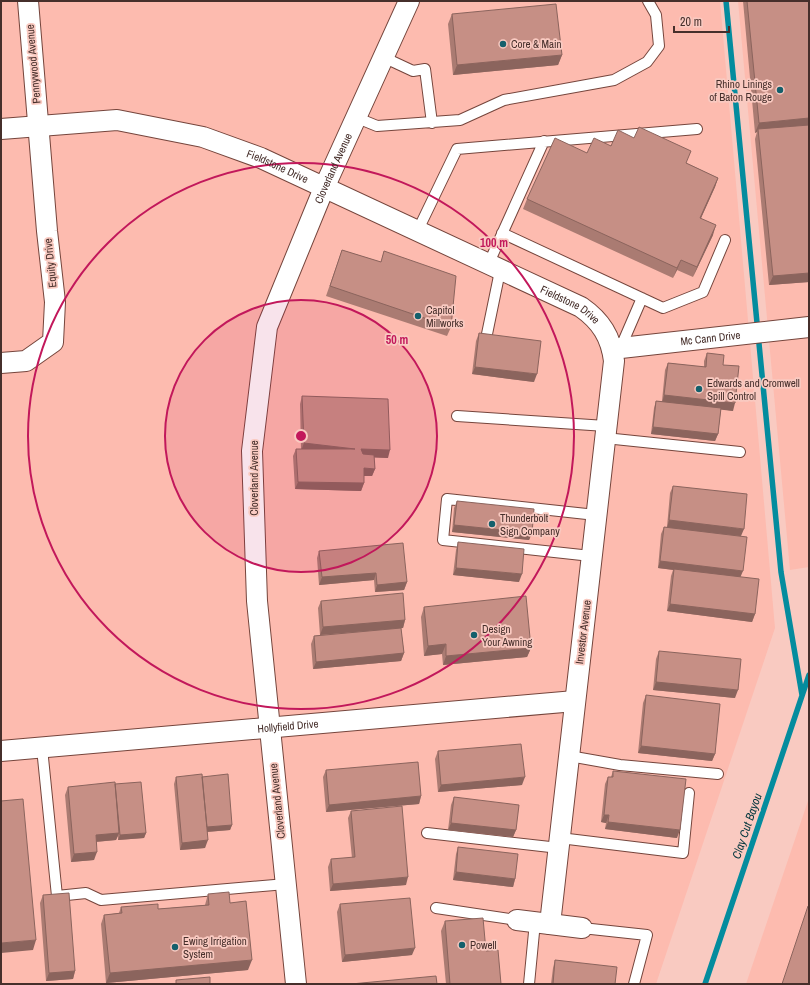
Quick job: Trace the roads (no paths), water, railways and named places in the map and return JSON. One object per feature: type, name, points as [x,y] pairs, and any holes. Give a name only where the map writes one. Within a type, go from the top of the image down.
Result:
[{"type":"street","name":"Pennywood Avenue","points":[[28,1],[39,126]]},
{"type":"street","name":"Cloverland Avenue","points":[[296,984],[257,601],[252,451],[267,327],[324,188],[409,1]]},
{"type":"street","name":"Fieldstone Drive","points":[[1,129],[117,120],[203,137],[261,158],[494,268],[581,307],[597,319],[614,346]]},
{"type":"street","name":"Equity Drive","points":[[1,363],[26,361],[53,342],[55,302],[47,231],[39,126]]},
{"type":"street","name":"Mc Cann Drive","points":[[614,346],[756,334],[809,327]]},
{"type":"street","name":"Investor Avenue","points":[[534,922],[559,843],[614,361],[614,346]]},
{"type":"street","name":"Hollyfield Drive","points":[[1,751],[575,701]]},
{"type":"street","points":[[534,922],[582,928]]},
{"type":"lane","points":[[355,117],[377,126],[460,120],[504,100],[614,80],[647,62],[659,46],[656,15],[648,1]]},
{"type":"lane","points":[[383,57],[413,71],[425,70],[432,122]]},
{"type":"lane","points":[[417,232],[458,149],[697,129]]},
{"type":"lane","points":[[486,334],[494,268],[502,233],[544,141]]},
{"type":"lane","points":[[502,233],[663,308],[703,292],[725,240]]},
{"type":"lane","points":[[614,346],[642,298]]},
{"type":"lane","points":[[457,416],[605,432],[740,452]]},
{"type":"lane","points":[[591,556],[443,540],[447,499],[596,515]]},
{"type":"lane","points":[[42,748],[57,896],[86,893],[101,900],[286,884]]},
{"type":"lane","points":[[569,756],[620,765],[718,774]]},
{"type":"lane","points":[[427,833],[683,853],[689,793]]},
{"type":"lane","points":[[436,908],[534,922],[529,984]]},
{"type":"lane","points":[[582,928],[647,935],[634,984]]},
{"type":"waterway","points":[[726,1],[781,572],[802,695]]},
{"type":"waterway","name":"Clay Cut Bayou","points":[[705,984],[809,675]]},
{"type":"place","name":"Core & Main","points":[[503,44]]},
{"type":"place","name":"Rhino Linings of Baton Rouge","points":[[780,90]]},
{"type":"place","name":"Capitol Millworks","points":[[418,316]]},
{"type":"place","name":"Edwards and Cromwell Spill Control","points":[[699,389]]},
{"type":"place","name":"Thunderbolt Sign Company","points":[[492,524]]},
{"type":"place","name":"Design Your Awning","points":[[474,635]]},
{"type":"place","name":"Powell","points":[[462,945]]},
{"type":"place","name":"Ewing Irrigation System","points":[[175,947]]}]
